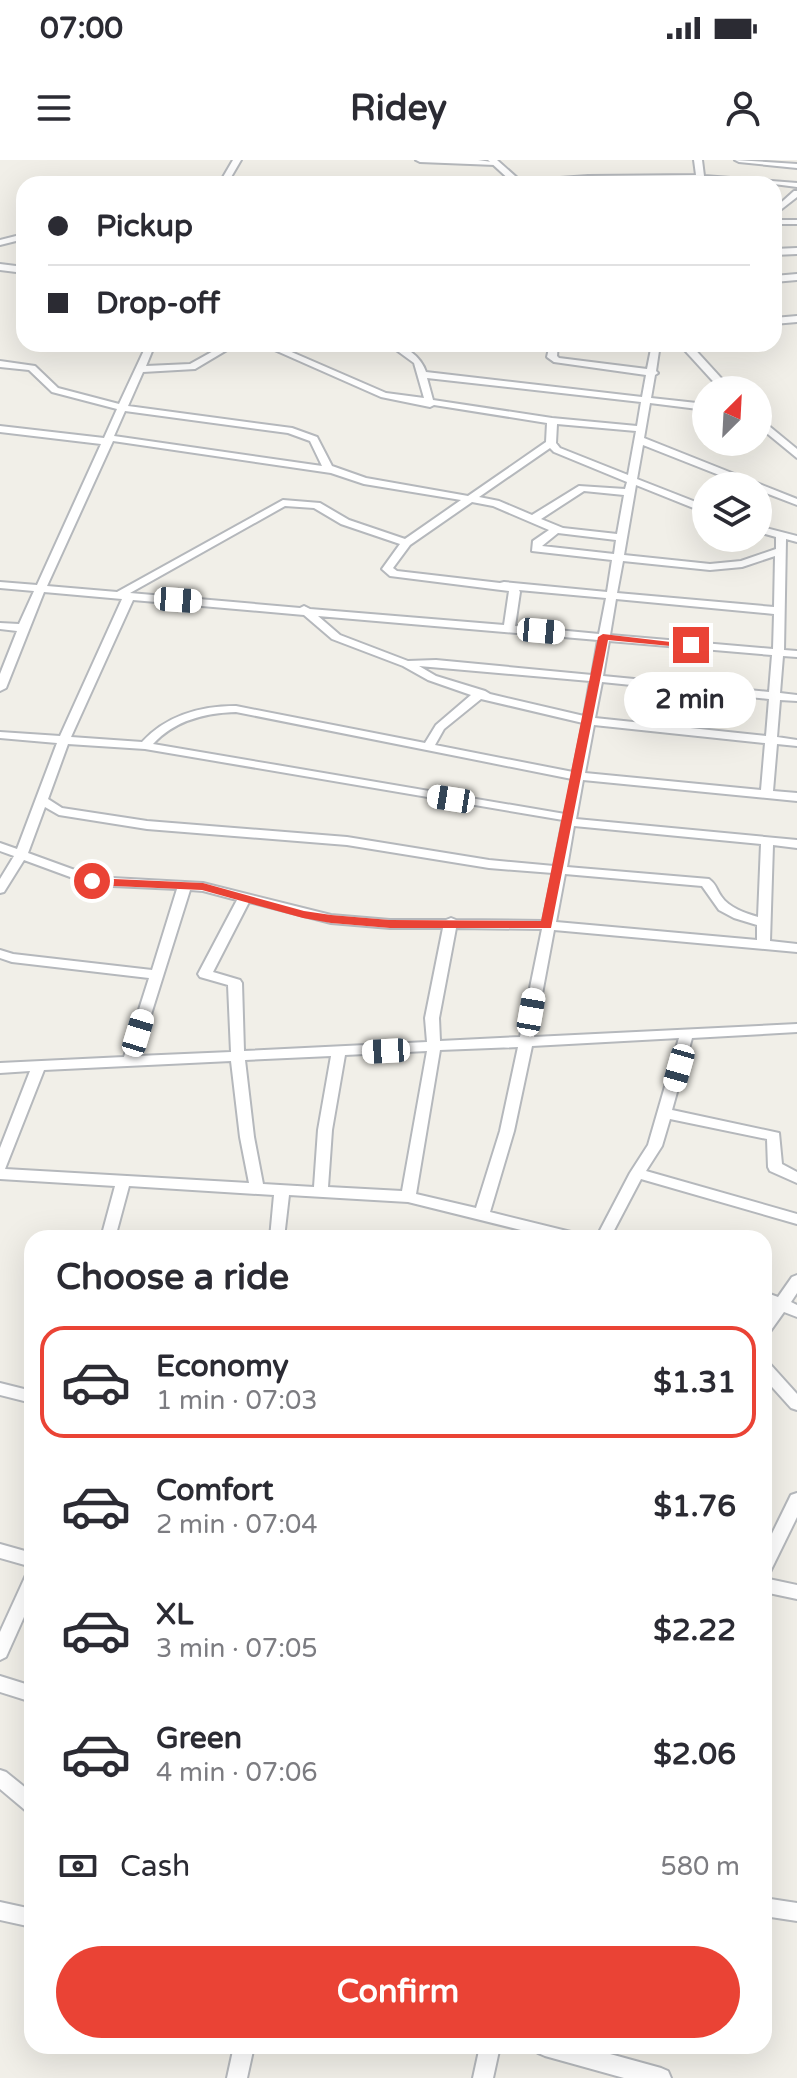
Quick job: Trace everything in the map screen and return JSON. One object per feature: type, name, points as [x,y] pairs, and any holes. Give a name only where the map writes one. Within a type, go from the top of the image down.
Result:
[{"type":"street","points":[[420,160],[493,161],[509,176]]},
{"type":"street","points":[[739,160],[797,166]]},
{"type":"street","points":[[0,688],[5,664],[148,352]]},
{"type":"street","points":[[142,369],[192,367],[219,352]]},
{"type":"street","points":[[283,352],[370,390],[430,404],[641,434],[726,472]]},
{"type":"street","points":[[404,352],[418,362],[430,404]]},
{"type":"street","points":[[553,352],[552,357],[557,360],[653,373]]},
{"type":"street","points":[[482,1213],[507,1131],[526,1041],[546,925],[589,721],[655,352]]},
{"type":"street","points":[[691,352],[714,376]]},
{"type":"street","points":[[0,364],[32,368],[55,390],[122,408],[289,430],[313,437],[318,440],[322,458],[330,470]]},
{"type":"street","points":[[424,375],[692,405]]},
{"type":"street","points":[[551,443],[552,421]]},
{"type":"street","points":[[0,429],[110,440],[330,470],[364,481],[469,497],[535,518],[557,529],[622,538]]},
{"type":"street","points":[[772,433],[797,455]]},
{"type":"street","points":[[551,443],[565,454],[692,504]]},
{"type":"street","points":[[551,443],[406,543],[388,571],[779,611]]},
{"type":"street","points":[[535,518],[582,488],[631,493]]},
{"type":"street","points":[[772,492],[797,502]]},
{"type":"street","points":[[0,889],[21,855],[123,596],[283,503],[316,505],[345,522],[406,543]]},
{"type":"street","points":[[557,529],[537,543],[536,549],[725,566],[780,551]]},
{"type":"street","points":[[772,533],[797,539]]},
{"type":"street","points":[[767,795],[778,652],[781,536]]},
{"type":"street","points":[[0,585],[797,654]]},
{"type":"street","points":[[504,585],[515,592],[509,628]]},
{"type":"street","points":[[304,609],[336,637],[407,664],[432,678],[481,693],[589,721],[797,743]]},
{"type":"street","points":[[0,626],[23,628]]},
{"type":"street","points":[[407,664],[428,660],[797,698]]},
{"type":"street","points":[[428,747],[440,727],[481,693]]},
{"type":"street","points":[[145,746],[158,729],[168,723],[223,709],[330,725],[577,776],[797,797]]},
{"type":"street","points":[[0,735],[145,746],[570,820],[797,844]]},
{"type":"street","points":[[41,800],[59,811],[147,825],[347,841],[489,864],[705,882],[724,907],[764,923]]},
{"type":"street","points":[[763,945],[767,841]]},
{"type":"street","points":[[0,847],[92,881],[185,885],[222,890],[244,899],[331,919],[390,924],[546,925],[797,948]]},
{"type":"street","points":[[129,1062],[185,885]]},
{"type":"street","points":[[244,899],[205,974],[235,983],[237,1058],[246,1140],[257,1188]]},
{"type":"street","points":[[408,1197],[434,1048],[432,1018],[451,922]]},
{"type":"street","points":[[0,954],[156,975]]},
{"type":"street","points":[[0,1068],[338,1054],[797,1028]]},
{"type":"street","points":[[607,1230],[655,1146],[687,1033]]},
{"type":"street","points":[[321,1190],[325,1130],[338,1054]]},
{"type":"street","points":[[0,1166],[39,1066]]},
{"type":"street","points":[[666,1113],[774,1136],[775,1167],[797,1178]]},
{"type":"street","points":[[637,1173],[760,1205],[797,1219]]},
{"type":"street","points":[[0,1174],[408,1197],[482,1213],[531,1230]]},
{"type":"street","points":[[110,1230],[123,1181]]},
{"type":"street","points":[[278,1230],[282,1189]]},
{"type":"street","points":[[772,1323],[790,1308],[797,1281]]},
{"type":"street","points":[[772,1377],[797,1404]]},
{"type":"street","points":[[0,1389],[24,1395]]},
{"type":"street","points":[[772,1551],[797,1500]]},
{"type":"street","points":[[0,1551],[24,1558]]},
{"type":"street","points":[[772,1587],[797,1592]]},
{"type":"street","points":[[0,1652],[24,1598]]},
{"type":"street","points":[[0,1684],[24,1692]]},
{"type":"street","points":[[0,1778],[24,1798]]},
{"type":"street","points":[[772,1908],[797,1912]]},
{"type":"street","points":[[0,1911],[24,1916]]},
{"type":"street","points":[[237,2078],[242,2054]]},
{"type":"street","points":[[483,2078],[488,2054]]},
{"type":"street","points":[[563,2054],[602,2071],[661,2078]]},
{"type":"route","points":[[92,881],[222,890],[303,915],[331,919],[390,924],[546,925],[570,818],[603,637],[691,645]]}]
